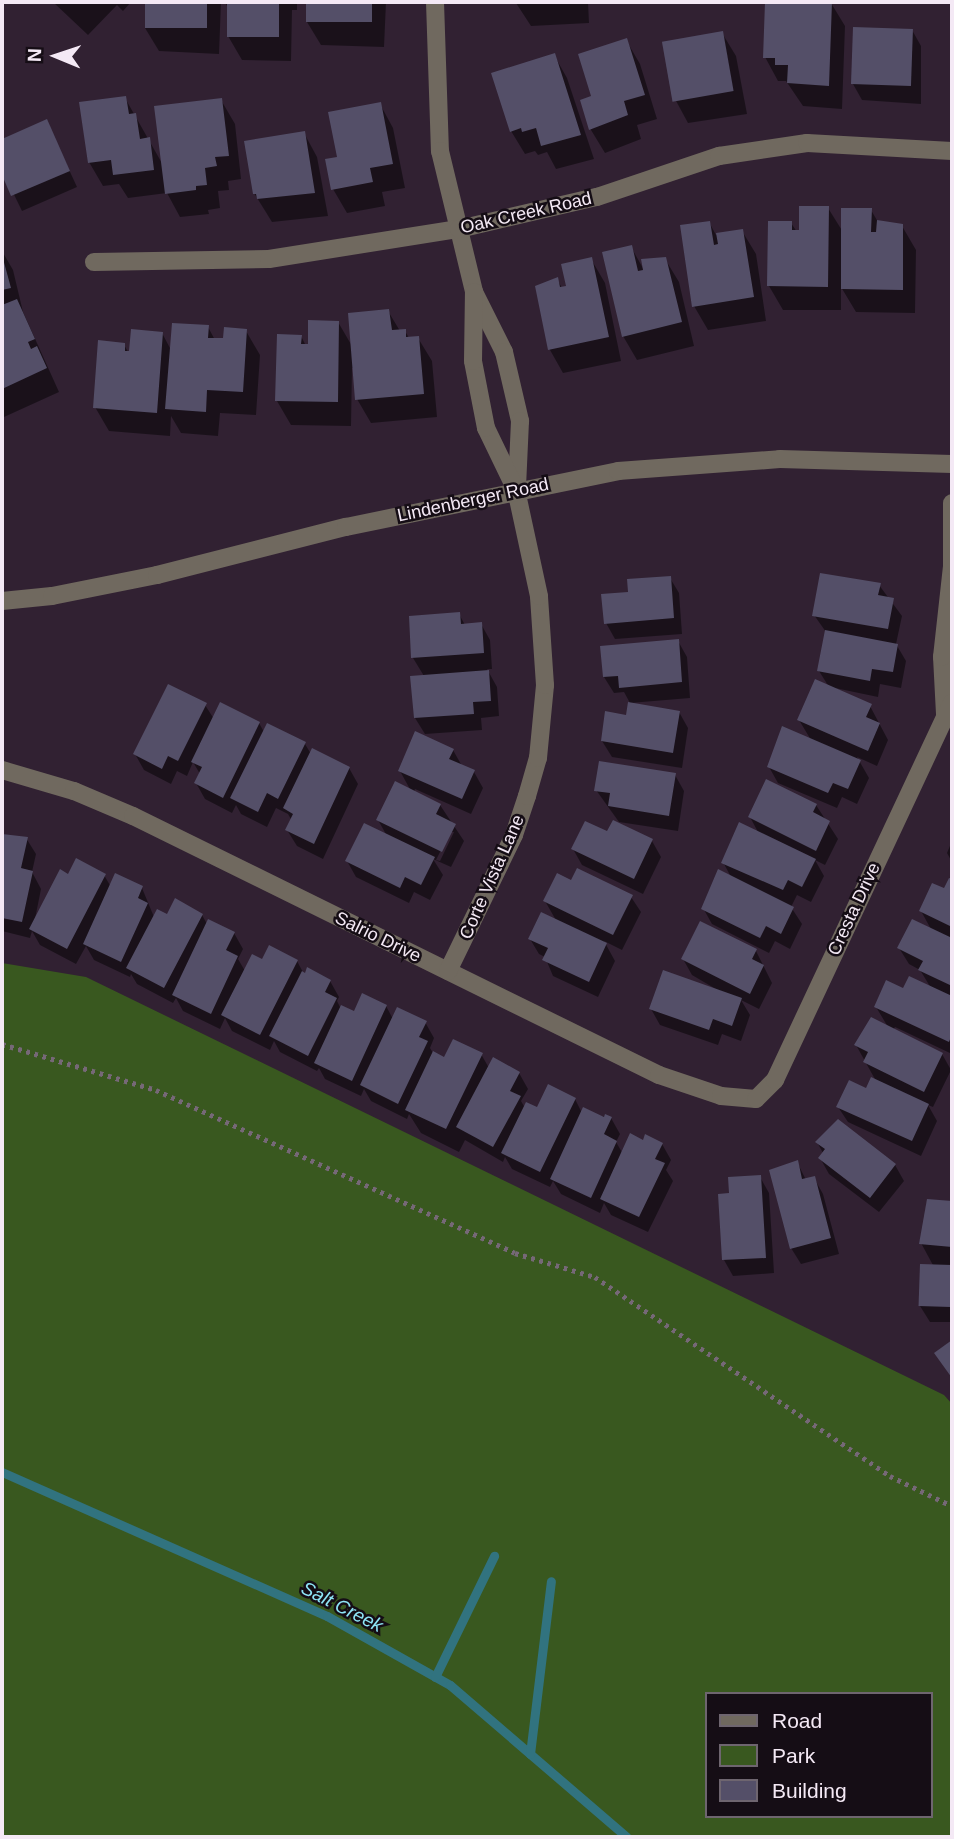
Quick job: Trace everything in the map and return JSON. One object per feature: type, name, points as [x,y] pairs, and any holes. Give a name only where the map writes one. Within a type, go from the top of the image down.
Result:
[{"type":"street","points":[[435,2],[440,151],[474,292],[504,352],[520,421],[516,490]]},
{"type":"street","name":"Oak Creek Road","points":[[94,262],[269,259],[459,229],[597,197],[719,156],[807,143],[952,151]]},
{"type":"street","points":[[474,292],[473,361],[486,428],[516,490]]},
{"type":"street","name":"Lindenberger Road","points":[[2,601],[52,596],[157,575],[346,527],[618,471],[721,461],[780,459],[952,464]]},
{"type":"street","name":"Corte Vista Lane","points":[[448,971],[514,835],[538,758],[545,652],[539,596],[516,490]]},
{"type":"street","name":"Cresta Drive","points":[[755,1099],[775,1080],[950,711],[942,657],[951,566],[952,503]]},
{"type":"street","name":"Salrio Drive","points":[[2,770],[74,791],[133,816],[659,1074],[721,1096],[755,1099]]},
{"type":"path","points":[[2,1044],[156,1090],[515,1253],[595,1277],[890,1476],[952,1506]]},
{"type":"green space","points":[[2,963],[86,977],[944,1395],[952,1404],[952,1837],[2,1837]]},
{"type":"building","points":[[145,2],[207,2],[207,28],[145,28]]},
{"type":"building","points":[[227,2],[279,2],[279,37],[227,37]]},
{"type":"building","points":[[306,2],[372,2],[372,22],[306,22]]},
{"type":"building","points":[[765,2],[832,2],[829,86],[787,83],[788,65],[775,65],[775,58],[763,58]]},
{"type":"building","points":[[853,27],[913,29],[911,86],[851,84]]},
{"type":"building","points":[[723,31],[734,91],[673,102],[662,42]]},
{"type":"building","points":[[627,38],[645,95],[624,101],[628,115],[589,130],[580,100],[591,96],[578,54]]},
{"type":"building","points":[[555,53],[581,135],[541,146],[536,128],[522,132],[521,128],[510,132],[491,73]]},
{"type":"building","points":[[126,96],[129,114],[136,113],[140,139],[150,137],[154,170],[113,175],[111,160],[88,163],[79,102]]},
{"type":"building","points":[[222,98],[229,156],[215,157],[217,166],[205,168],[207,185],[196,186],[196,190],[165,194],[154,106]]},
{"type":"building","points":[[381,102],[393,164],[370,168],[373,182],[331,190],[325,159],[337,157],[328,112]]},
{"type":"building","points":[[47,119],[70,171],[11,196],[2,175],[2,139]]},
{"type":"building","points":[[305,131],[315,193],[257,199],[256,194],[253,194],[244,141]]},
{"type":"building","points":[[799,206],[829,206],[828,287],[767,286],[768,221],[792,221],[792,230],[799,230]]},
{"type":"building","points":[[841,208],[872,208],[871,232],[876,232],[877,220],[903,224],[903,290],[841,289]]},
{"type":"building","points":[[710,221],[714,245],[718,244],[716,233],[743,229],[754,297],[692,307],[680,225]]},
{"type":"building","points":[[632,245],[638,271],[643,270],[641,259],[666,257],[682,322],[622,337],[602,252]]},
{"type":"building","points":[[2,255],[11,288],[2,290]]},
{"type":"building","points":[[592,257],[609,337],[548,350],[535,286],[558,277],[560,287],[566,286],[561,264]]},
{"type":"building","points":[[17,299],[35,339],[28,342],[31,349],[37,346],[47,368],[2,389],[2,305]]},
{"type":"building","points":[[389,309],[392,330],[406,329],[406,337],[419,336],[424,394],[355,400],[348,313]]},
{"type":"building","points":[[308,320],[339,321],[338,402],[275,401],[277,334],[302,335],[301,344],[308,344]]},
{"type":"building","points":[[172,323],[209,325],[208,338],[223,338],[224,327],[247,329],[243,392],[207,390],[206,412],[165,409]]},
{"type":"building","points":[[131,329],[163,332],[157,413],[93,408],[98,340],[125,343],[125,351],[129,351]]},
{"type":"building","points":[[820,573],[881,583],[878,595],[894,598],[888,629],[812,616]]},
{"type":"building","points":[[671,576],[674,618],[604,624],[601,594],[628,592],[627,579]]},
{"type":"building","points":[[460,612],[461,624],[482,622],[484,653],[411,658],[409,616]]},
{"type":"building","points":[[825,630],[898,644],[893,672],[872,669],[870,681],[817,671]]},
{"type":"building","points":[[679,639],[682,682],[619,688],[618,676],[603,677],[600,646]]},
{"type":"building","points":[[489,670],[491,701],[473,702],[474,714],[414,718],[410,676]]},
{"type":"building","points":[[815,679],[872,704],[866,717],[880,723],[868,751],[797,720]]},
{"type":"building","points":[[168,684],[207,703],[178,761],[168,756],[162,769],[133,754]]},
{"type":"building","points":[[220,702],[260,722],[223,798],[194,783],[202,767],[191,762]]},
{"type":"building","points":[[628,702],[680,711],[673,753],[601,741],[605,711],[626,715]]},
{"type":"building","points":[[267,723],[306,742],[278,799],[267,793],[258,812],[230,798]]},
{"type":"building","points":[[782,726],[861,760],[848,789],[833,783],[828,793],[767,767]]},
{"type":"building","points":[[415,731],[454,749],[449,759],[475,770],[462,799],[398,771]]},
{"type":"building","points":[[312,748],[350,767],[314,844],[285,830],[293,814],[283,808]]},
{"type":"building","points":[[599,761],[676,773],[669,816],[608,806],[610,793],[594,791]]},
{"type":"building","points":[[766,779],[817,804],[813,812],[830,821],[816,851],[748,817]]},
{"type":"building","points":[[395,781],[441,804],[436,814],[456,824],[442,852],[376,820]]},
{"type":"building","points":[[613,820],[653,839],[634,879],[571,849],[585,821],[607,831]]},
{"type":"building","points":[[739,822],[816,859],[802,887],[788,880],[783,890],[721,863]]},
{"type":"building","points":[[364,823],[435,857],[421,885],[405,877],[400,888],[345,861]]},
{"type":"building","points":[[2,834],[28,837],[21,868],[33,871],[22,922],[2,918]]},
{"type":"building","points":[[76,858],[106,874],[67,949],[29,929],[60,869],[68,874]]},
{"type":"building","points":[[577,868],[633,895],[613,935],[543,901],[557,873],[571,880]]},
{"type":"building","points":[[718,869],[794,907],[781,934],[766,926],[760,938],[701,909]]},
{"type":"building","points":[[115,873],[143,886],[138,898],[148,903],[121,962],[83,944]]},
{"type":"building","points":[[949,878],[952,879],[952,927],[919,911],[932,883],[944,888]]},
{"type":"building","points":[[175,898],[203,914],[164,988],[126,968],[157,909],[167,914]]},
{"type":"building","points":[[541,912],[607,943],[589,982],[542,960],[548,948],[528,939]]},
{"type":"building","points":[[208,919],[235,932],[226,950],[238,956],[211,1014],[172,995]]},
{"type":"building","points":[[912,919],[952,938],[952,986],[918,970],[923,961],[897,948]]},
{"type":"building","points":[[700,921],[757,949],[752,959],[764,965],[750,994],[681,959]]},
{"type":"building","points":[[269,945],[298,960],[260,1035],[221,1015],[252,954],[262,959]]},
{"type":"building","points":[[307,967],[331,980],[325,992],[337,998],[308,1056],[269,1036],[302,971],[305,973]]},
{"type":"building","points":[[663,970],[742,998],[732,1026],[713,1019],[709,1030],[649,1009]]},
{"type":"building","points":[[909,976],[952,996],[952,1034],[949,1042],[874,1007],[886,980],[903,988]]},
{"type":"building","points":[[362,993],[387,1005],[352,1081],[314,1063],[341,1005],[354,1011]]},
{"type":"building","points":[[397,1007],[427,1021],[419,1037],[428,1041],[398,1104],[360,1085]]},
{"type":"building","points":[[871,1017],[943,1053],[924,1092],[863,1062],[868,1052],[854,1045]]},
{"type":"building","points":[[453,1039],[483,1053],[446,1129],[405,1110],[433,1051],[444,1057]]},
{"type":"building","points":[[493,1057],[520,1072],[510,1091],[521,1096],[493,1147],[456,1127]]},
{"type":"building","points":[[871,1077],[929,1104],[912,1141],[836,1107],[849,1080],[866,1088]]},
{"type":"building","points":[[548,1084],[576,1098],[540,1172],[501,1153],[526,1102],[537,1107]]},
{"type":"building","points":[[583,1107],[604,1117],[605,1114],[612,1117],[604,1134],[617,1141],[591,1198],[550,1179]]},
{"type":"building","points":[[838,1119],[896,1164],[870,1198],[818,1158],[825,1149],[815,1142]]},
{"type":"building","points":[[630,1133],[643,1140],[645,1134],[663,1143],[655,1159],[665,1163],[639,1217],[600,1199]]},
{"type":"building","points":[[798,1160],[802,1179],[815,1176],[831,1238],[790,1249],[769,1170]]},
{"type":"building","points":[[761,1175],[766,1258],[722,1260],[718,1194],[729,1193],[728,1177]]},
{"type":"building","points":[[927,1199],[952,1201],[952,1247],[919,1244]]},
{"type":"building","points":[[920,1264],[952,1265],[951,1307],[919,1306]]},
{"type":"building","points":[[952,1340],[952,1378],[934,1353]]},
{"type":"waterway","name":"Salt Creek","points":[[2,1472],[327,1616],[450,1685],[627,1837]]},
{"type":"waterway","points":[[435,1677],[494,1556]]},
{"type":"waterway","points":[[530,1754],[551,1581]]}]
